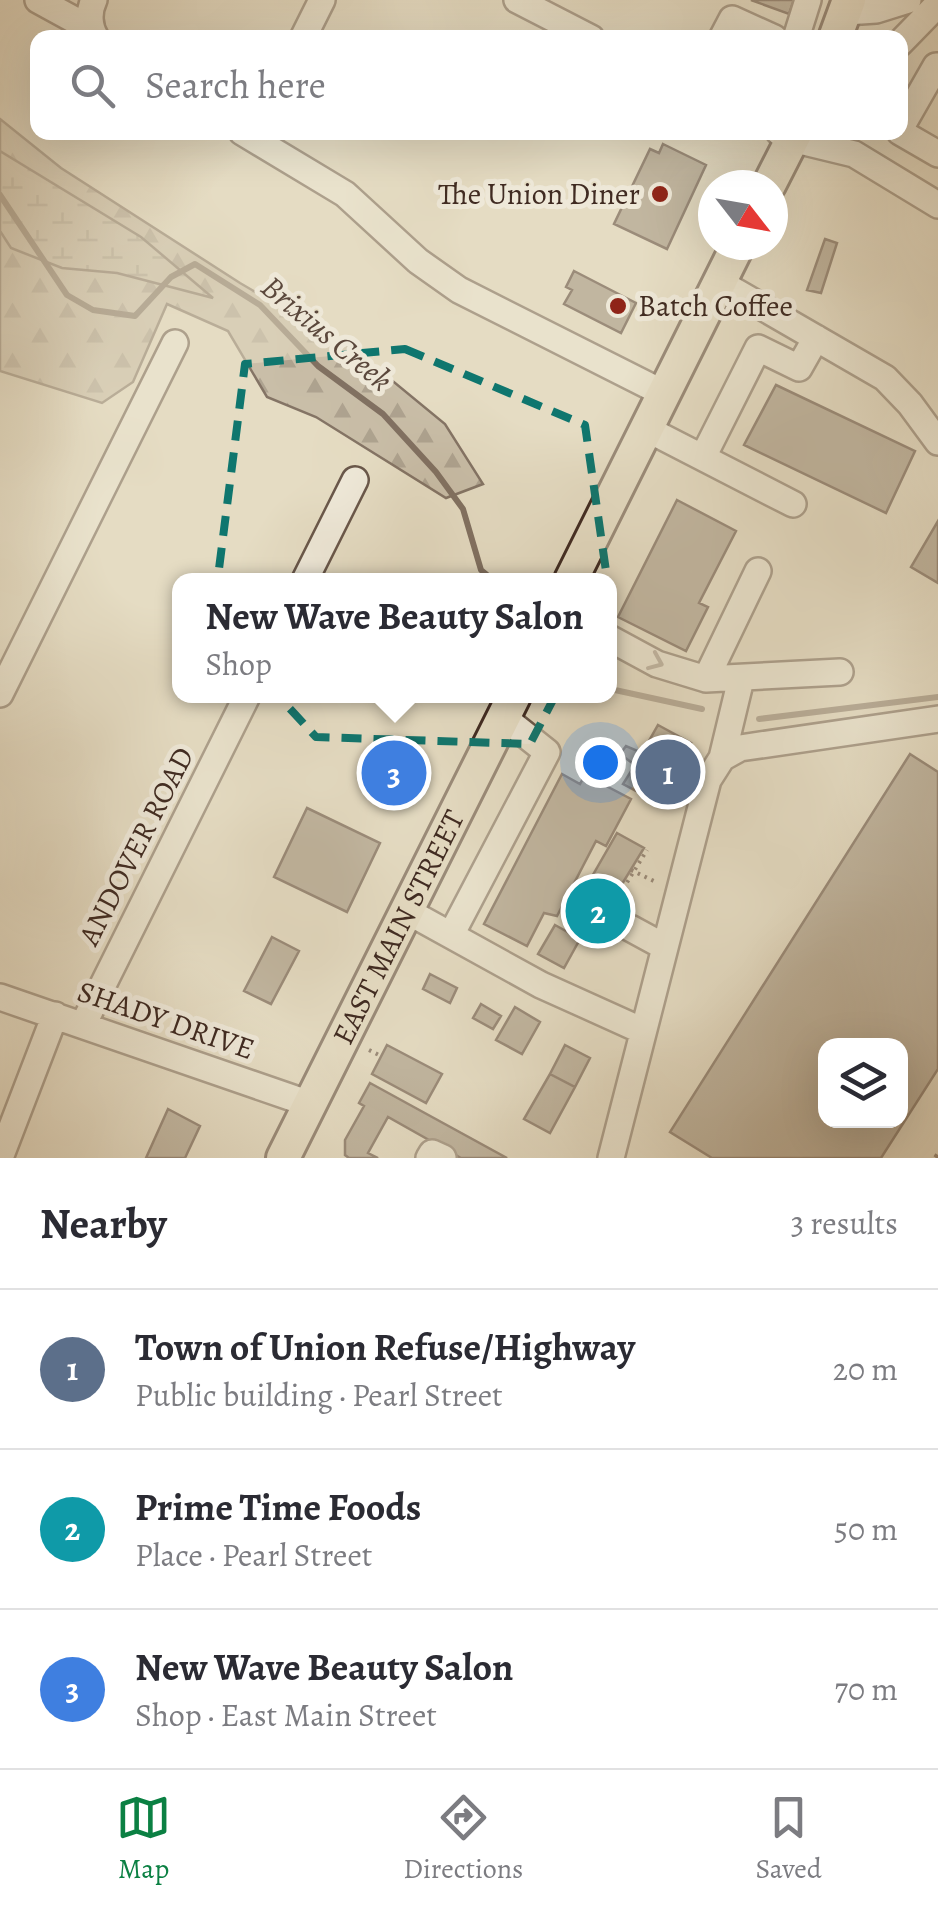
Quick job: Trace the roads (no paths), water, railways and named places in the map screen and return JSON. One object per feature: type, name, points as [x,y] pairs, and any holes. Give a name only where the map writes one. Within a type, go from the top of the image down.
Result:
[{"type":"main road","points":[[775,170],[787,140]]},
{"type":"main road","points":[[575,573],[731,260]]},
{"type":"main road","name":"EAST MAIN STREET","points":[[283,1158],[508,706]]},
{"type":"street","points":[[38,0],[87,30]]},
{"type":"street","points":[[93,30],[90,8],[94,0]]},
{"type":"street","points":[[307,30],[322,0]]},
{"type":"street","points":[[517,0],[551,7],[581,30]]},
{"type":"street","points":[[799,30],[808,0]]},
{"type":"street","points":[[843,16],[908,0]]},
{"type":"street","points":[[908,35],[938,4]]},
{"type":"street","points":[[727,19],[754,30]]},
{"type":"street","points":[[908,48],[937,67],[908,116]]},
{"type":"street","points":[[908,135],[938,154]]},
{"type":"street","points":[[259,140],[345,194],[418,261],[459,290],[664,394]]},
{"type":"street","points":[[806,140],[854,154],[938,205]]},
{"type":"street","points":[[720,282],[885,378],[938,442]]},
{"type":"street","points":[[703,458],[758,348],[799,368],[816,338]]},
{"type":"street","points":[[0,694],[175,343]]},
{"type":"street","points":[[648,428],[793,504]]},
{"type":"street","points":[[308,573],[355,480]]},
{"type":"street","points":[[706,679],[758,571]]},
{"type":"street","points":[[617,642],[657,664],[706,679],[840,672]]},
{"type":"street","points":[[611,1158],[708,780],[722,758],[742,679]]},
{"type":"street","name":"ANDOVER ROAD","points":[[82,1025],[243,703]]},
{"type":"street","points":[[451,935],[547,752],[508,706]]},
{"type":"street","points":[[722,758],[740,748],[938,719]]},
{"type":"street","points":[[407,911],[541,984],[643,1031]]},
{"type":"street","points":[[630,928],[665,947]]},
{"type":"street","name":"SHADY DRIVE","points":[[0,996],[310,1104]]},
{"type":"street","points":[[0,1158],[54,1015]]},
{"type":"street","points":[[429,1158],[432,1152],[443,1158]]},
{"type":"waterway","name":"Brixius Creek","points":[[0,195],[67,295],[93,310],[135,316],[171,277],[195,264],[260,305],[318,366],[383,414],[436,472],[463,509],[485,573]]},
{"type":"waterway","name":"Brixius Creek","points":[[617,690],[702,709]]},
{"type":"waterway","name":"Brixius Creek","points":[[759,719],[938,697]]},
{"type":"place","name":"The Union Diner","points":[[660,194]]},
{"type":"place","name":"Batch Coffee","points":[[618,306]]},
{"type":"place","name":"Town of Union Refuse/Highway","points":[[668,772]]},
{"type":"place","name":"New Wave Beauty Salon","points":[[394,773]]},
{"type":"place","name":"Prime Time Foods","points":[[598,911]]}]
